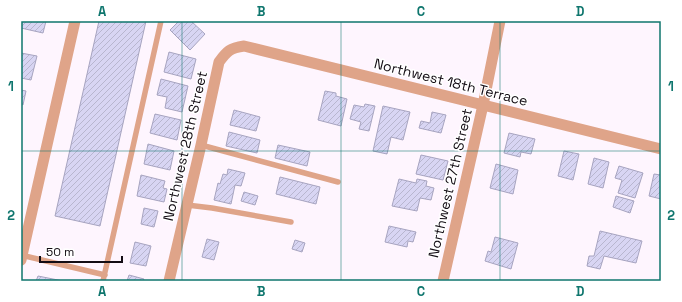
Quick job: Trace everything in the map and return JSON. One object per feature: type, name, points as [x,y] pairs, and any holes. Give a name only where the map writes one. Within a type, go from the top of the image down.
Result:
[{"type":"street","points":[[21,257],[75,21]]},
{"type":"street","name":"Northwest 27th Street","points":[[443,281],[483,105],[500,21]]},
{"type":"street","name":"Northwest 18th Terrace","points":[[234,47],[244,46],[661,149]]},
{"type":"street","name":"Northwest 28th Street","points":[[168,281],[201,145],[219,62],[226,52],[234,47]]},
{"type":"lane","points":[[21,257],[104,278],[160,21]]},
{"type":"lane","points":[[201,145],[338,182]]},
{"type":"lane","points":[[187,205],[291,222]]},
{"type":"building","points":[[21,21],[46,21],[43,33],[21,28]]},
{"type":"building","points":[[99,21],[146,21],[100,226],[55,216]]},
{"type":"building","points":[[177,21],[191,21],[205,34],[190,50],[170,30],[178,22]]},
{"type":"building","points":[[169,52],[196,59],[191,79],[164,72]]},
{"type":"building","points":[[21,53],[37,56],[31,80],[21,78]]},
{"type":"building","points":[[161,79],[188,86],[182,112],[165,108],[167,97],[157,95]]},
{"type":"building","points":[[21,90],[26,91],[23,105],[21,104]]},
{"type":"building","points":[[325,91],[336,93],[336,96],[347,99],[341,126],[318,120]]},
{"type":"building","points":[[365,104],[375,106],[369,131],[359,129],[361,122],[350,119],[354,105],[364,107]]},
{"type":"building","points":[[383,106],[410,112],[403,140],[391,137],[387,154],[373,151]]},
{"type":"building","points":[[234,110],[260,117],[256,131],[230,125]]},
{"type":"building","points":[[432,112],[446,115],[441,133],[419,128],[421,121],[430,123]]},
{"type":"building","points":[[155,114],[181,120],[177,140],[150,133]]},
{"type":"building","points":[[229,132],[260,140],[257,153],[226,146]]},
{"type":"building","points":[[509,133],[535,139],[531,154],[521,152],[520,157],[504,153]]},
{"type":"building","points":[[148,144],[174,151],[170,170],[144,164]]},
{"type":"building","points":[[278,145],[310,152],[307,166],[275,158]]},
{"type":"building","points":[[564,151],[579,154],[573,180],[558,176]]},
{"type":"building","points":[[421,155],[448,161],[443,180],[416,174]]},
{"type":"building","points":[[594,158],[609,162],[603,188],[588,184]]},
{"type":"building","points":[[496,164],[518,170],[513,194],[490,188]]},
{"type":"building","points":[[619,166],[643,173],[635,198],[618,193],[622,180],[615,178]]},
{"type":"building","points":[[228,169],[245,173],[241,186],[235,185],[231,204],[214,200],[218,183],[220,184],[223,174],[227,175]]},
{"type":"building","points":[[654,174],[661,175],[661,199],[649,196]]},
{"type":"building","points":[[141,175],[165,181],[163,188],[167,189],[164,202],[137,196]]},
{"type":"building","points":[[280,177],[320,187],[316,204],[276,194]]},
{"type":"building","points":[[399,179],[416,183],[417,179],[427,181],[426,186],[434,188],[431,200],[420,198],[417,211],[392,206]]},
{"type":"building","points":[[244,192],[258,196],[255,205],[241,201]]},
{"type":"building","points":[[616,196],[634,201],[630,213],[613,207]]},
{"type":"building","points":[[144,208],[158,211],[154,227],[141,224]]},
{"type":"building","points":[[389,226],[416,232],[413,242],[408,241],[407,247],[385,242]]},
{"type":"building","points":[[600,231],[642,241],[636,263],[604,256],[600,269],[587,266],[589,256],[594,256]]},
{"type":"building","points":[[495,237],[518,243],[511,269],[485,261],[488,251],[491,252]]},
{"type":"building","points":[[207,239],[219,242],[214,260],[202,257]]},
{"type":"building","points":[[295,240],[305,243],[302,252],[292,249]]},
{"type":"building","points":[[135,242],[151,246],[146,266],[130,263]]},
{"type":"building","points":[[129,275],[144,279],[143,281],[127,281]]},
{"type":"building","points":[[38,276],[63,281],[36,281]]}]
